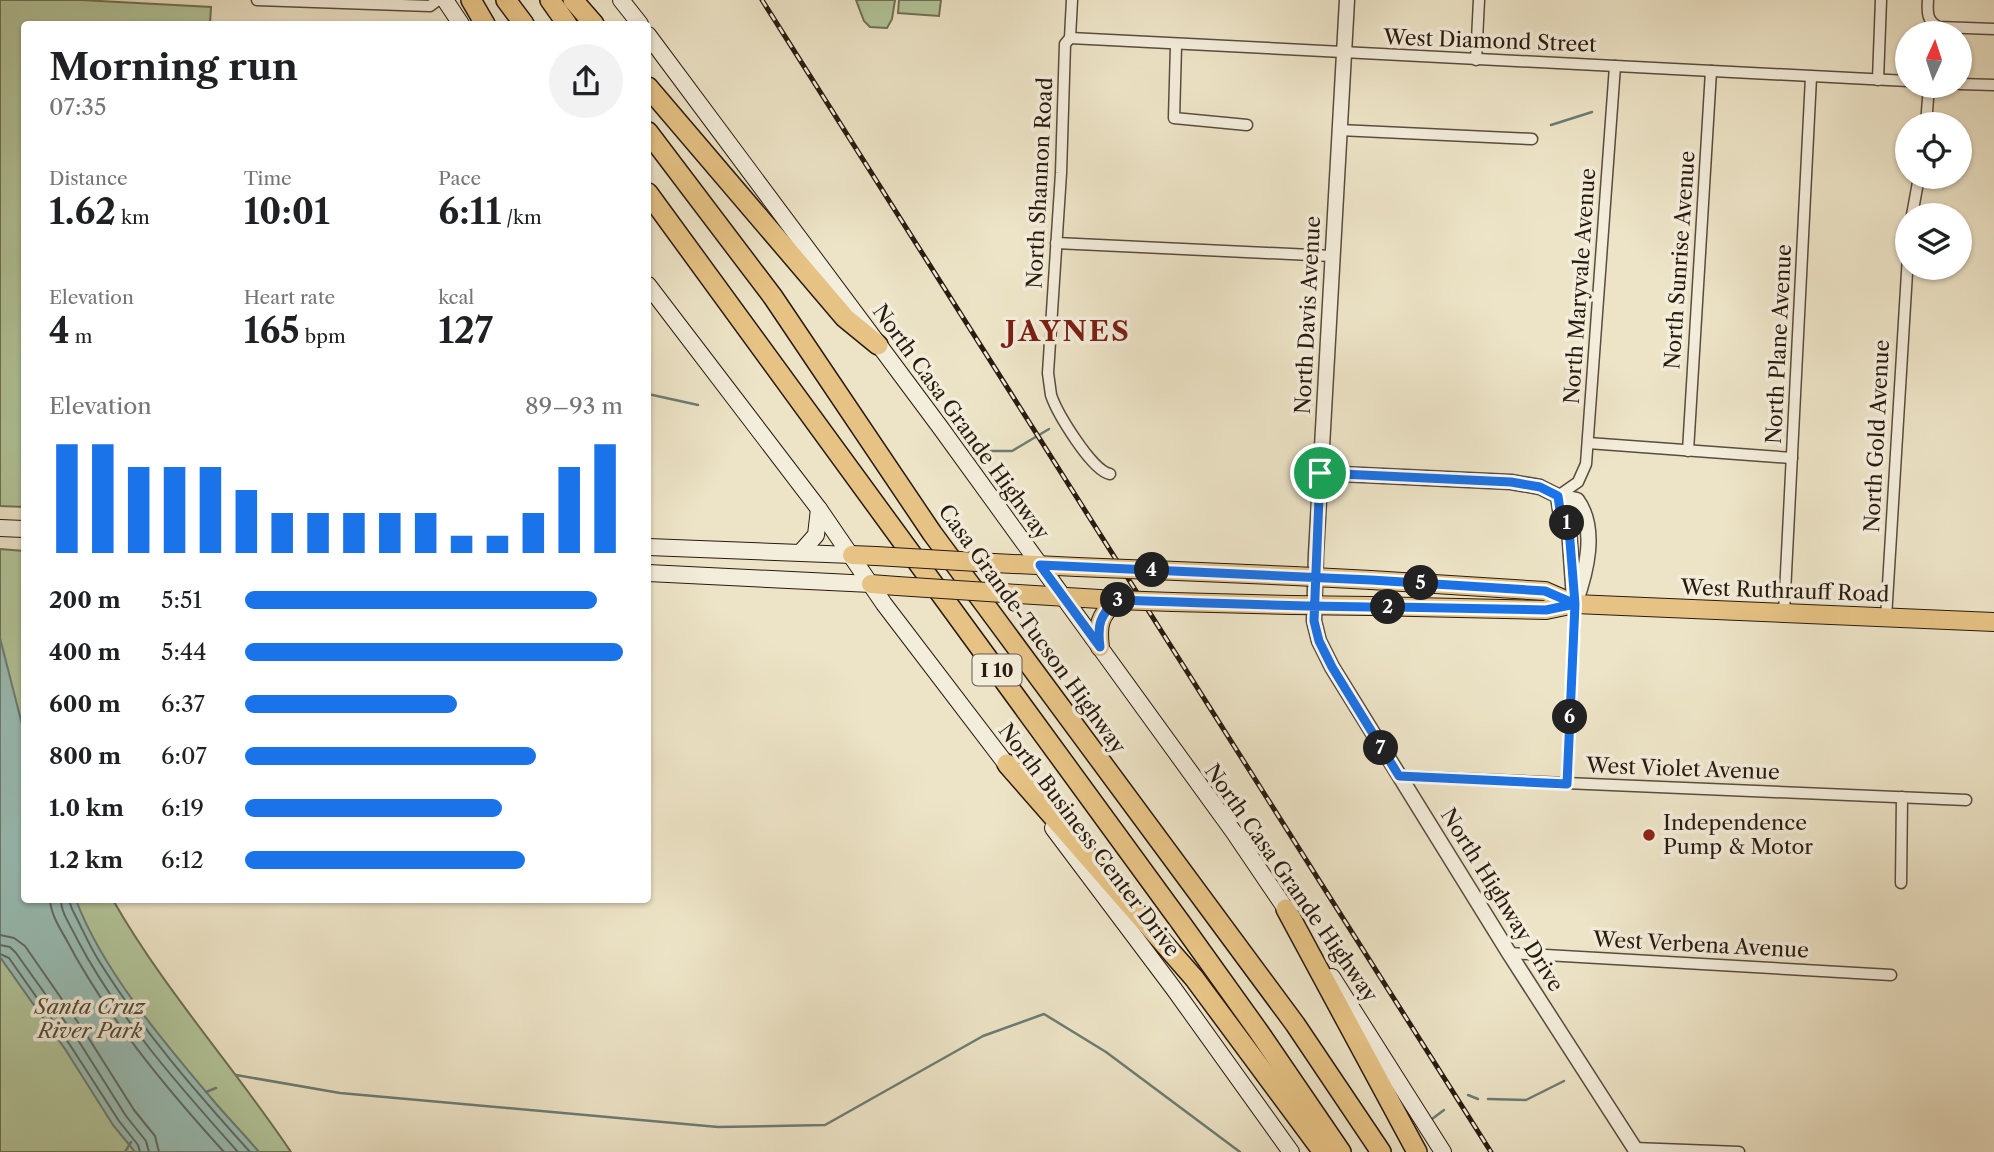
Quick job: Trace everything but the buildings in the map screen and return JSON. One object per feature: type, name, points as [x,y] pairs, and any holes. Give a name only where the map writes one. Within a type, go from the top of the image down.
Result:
[{"type":"highway","points":[[471,0],[483,21]]},
{"type":"highway","points":[[506,0],[522,21]]},
{"type":"highway","points":[[550,0],[564,21]]},
{"type":"highway","points":[[573,0],[591,21]]},
{"type":"highway","points":[[651,91],[845,318],[878,345]]},
{"type":"highway","name":"Casa Grande-Tucson Highway","points":[[651,136],[773,296],[932,533],[1295,1024],[1381,1152]]},
{"type":"highway","name":"I 10","points":[[651,197],[1173,912],[1341,1152]]},
{"type":"highway","points":[[1007,764],[1194,978],[1324,1152]]},
{"type":"highway","points":[[1286,909],[1417,1152]]},
{"type":"main road","points":[[445,0],[459,21]]},
{"type":"main road","points":[[621,0],[636,20]]},
{"type":"main road","name":"North Casa Grande Highway","points":[[651,39],[1233,831],[1366,1029],[1443,1152]]},
{"type":"main road","points":[[651,289],[852,555]]},
{"type":"main road","points":[[801,552],[816,535],[819,509]]},
{"type":"main road","points":[[0,528],[21,529]]},
{"type":"main road","points":[[651,547],[852,555]]},
{"type":"main road","name":"West Ruthrauff Road","points":[[852,555],[1545,591],[1575,604]]},
{"type":"main road","name":"North Business Center Drive","points":[[852,555],[884,604],[1007,764],[1291,1152]]},
{"type":"main road","points":[[651,573],[871,584]]},
{"type":"main road","name":"West Ruthrauff Road","points":[[871,584],[1110,602],[1546,610],[1575,604],[1994,622]]},
{"type":"main road","points":[[1100,647],[1100,618],[1110,602]]},
{"type":"street","points":[[257,0],[430,6],[438,0]]},
{"type":"street","name":"North Shannon Road","points":[[1072,0],[1070,38],[1065,44],[1048,373],[1051,395],[1059,413],[1093,463],[1104,473],[1110,474]]},
{"type":"street","name":"North Davis Avenue","points":[[1316,632],[1315,580],[1320,473],[1347,0]]},
{"type":"street","points":[[1476,60],[1479,0]]},
{"type":"street","points":[[1878,80],[1881,0]]},
{"type":"street","points":[[1928,0],[1928,18],[1932,24],[1939,27],[1994,29]]},
{"type":"street","name":"West Diamond Street","points":[[1070,38],[1176,46],[1615,65],[1895,81]]},
{"type":"street","points":[[1176,46],[1174,118],[1247,125]]},
{"type":"street","name":"North Maryvale Avenue","points":[[1558,496],[1580,478],[1586,464],[1615,65]]},
{"type":"street","name":"North Sunrise Avenue","points":[[1688,452],[1711,71]]},
{"type":"street","name":"North Plane Avenue","points":[[1784,613],[1811,77]]},
{"type":"street","points":[[1972,84],[1994,85]]},
{"type":"street","points":[[1339,130],[1532,139]]},
{"type":"street","points":[[1056,243],[1332,256]]},
{"type":"street","name":"North Gold Avenue","points":[[1886,618],[1907,280]]},
{"type":"street","points":[[1588,443],[1792,458]]},
{"type":"street","points":[[1320,473],[1511,482],[1540,487],[1558,496],[1577,500],[1583,508],[1586,520],[1586,575],[1575,604]]},
{"type":"street","points":[[1558,496],[1560,510],[1569,529],[1575,604],[1567,784]]},
{"type":"street","name":"North Highway Drive","points":[[1316,632],[1332,667],[1399,776],[1635,1150]]},
{"type":"street","name":"West Violet Avenue","points":[[1399,776],[1966,800]]},
{"type":"street","points":[[1901,883],[1902,797]]},
{"type":"street","name":"West Verbena Avenue","points":[[1509,953],[1891,975]]},
{"type":"street","points":[[1635,1150],[1739,1152]]},
{"type":"green space","points":[[0,0],[81,0],[211,7],[210,21],[21,21],[21,507],[0,506]]},
{"type":"green space","points":[[856,0],[895,0],[892,19],[887,28],[870,27],[864,21]]},
{"type":"green space","points":[[899,0],[941,0],[939,16],[898,13]]},
{"type":"green space","name":"Santa Cruz River Park","points":[[0,549],[21,551],[21,903],[115,903],[154,965],[291,1152],[0,1152]]},
{"type":"water","points":[[0,638],[21,720],[21,903],[77,903],[102,953],[136,1004],[193,1077],[259,1152],[135,1152],[113,1125],[65,1049],[0,957]]},
{"type":"waterway","points":[[1551,125],[1592,112]]},
{"type":"waterway","points":[[651,395],[698,405]]},
{"type":"waterway","points":[[982,451],[1012,451],[1049,429]]},
{"type":"waterway","points":[[236,1075],[340,1093],[718,1127],[825,1125],[983,1036],[1044,1014],[1106,1052],[1240,1152]]},
{"type":"waterway","points":[[1488,1099],[1526,1100],[1564,1081]]},
{"type":"waterway","points":[[206,1092],[216,1088]]},
{"type":"waterway","points":[[1468,1095],[1478,1099]]},
{"type":"waterway","points":[[1432,1119],[1444,1110]]},
{"type":"waterway","points":[[125,1152],[131,1142]]},
{"type":"railway","points":[[762,0],[1491,1152]]},
{"type":"place","name":"Independence Pump & Motor","points":[[1649,835]]},
{"type":"district","name":"JAYNES","points":[[1068,331]]},
{"type":"route","points":[[1320,473],[1316,554],[1314,621],[1316,632],[1332,667],[1399,776],[1567,784],[1575,604],[1545,591],[1371,580],[1294,576],[1040,565],[1100,647],[1100,618],[1116,600],[1292,605],[1370,606],[1546,610],[1575,604],[1569,529],[1560,510],[1558,496],[1540,487],[1511,482],[1320,473]]}]
